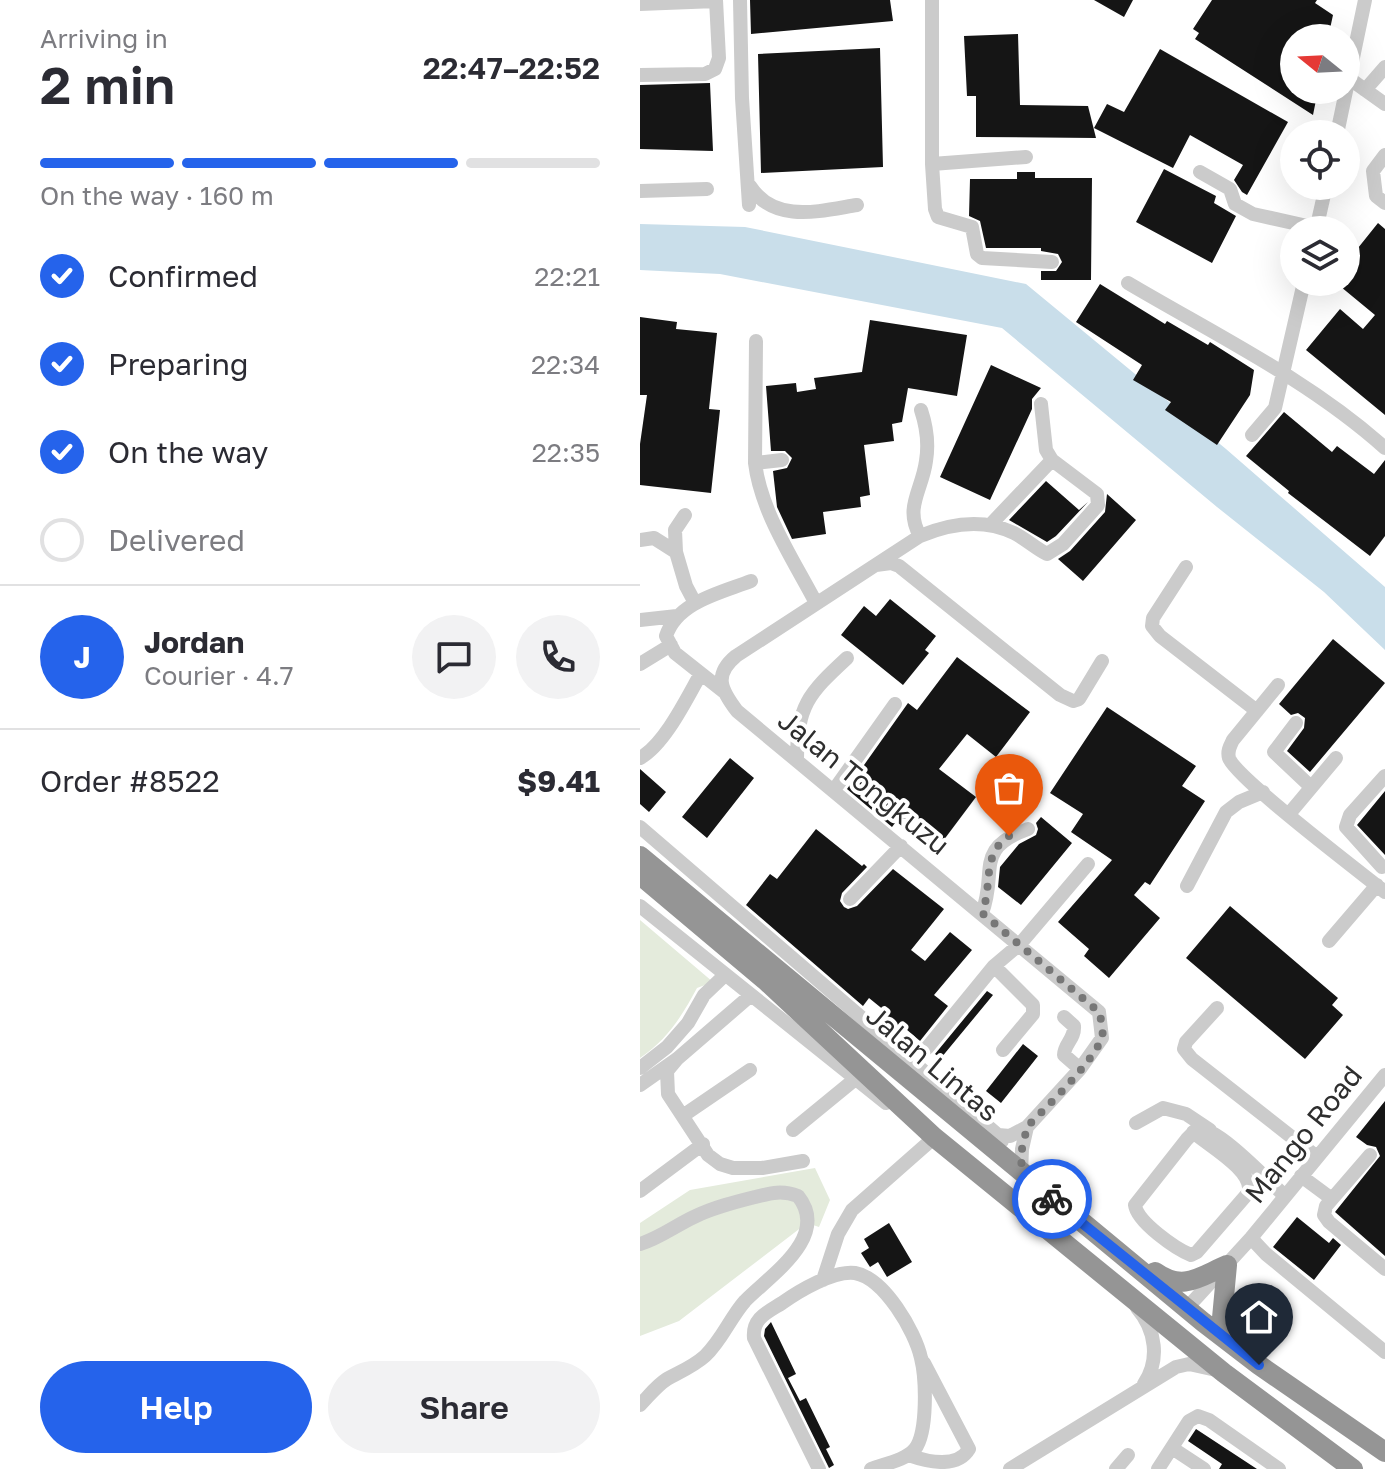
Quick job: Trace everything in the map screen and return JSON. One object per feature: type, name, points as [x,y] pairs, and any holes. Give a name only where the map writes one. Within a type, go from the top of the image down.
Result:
[{"type":"highway","name":"Jalan Lintas","points":[[640,856],[1123,1258],[1259,1365],[1385,1452]]},
{"type":"highway","name":"Jalan Lintas","points":[[640,875],[765,980],[934,1137],[1224,1373],[1353,1469]]},
{"type":"highway","points":[[1123,1258],[1136,1260],[1173,1283],[1183,1283],[1227,1265],[1222,1318],[1259,1365]]},
{"type":"highway","points":[[1187,1308],[1186,1322],[1196,1342],[1263,1403]]},
{"type":"street","points":[[740,0],[749,205]]},
{"type":"street","points":[[932,0],[932,164],[938,217],[972,227],[977,254],[982,258],[1052,262]]},
{"type":"street","points":[[1360,26],[1365,0]]},
{"type":"street","points":[[640,4],[716,1],[719,58],[715,69],[705,74],[640,75]]},
{"type":"street","points":[[1365,90],[1385,67]]},
{"type":"street","points":[[1360,86],[1385,104]]},
{"type":"street","points":[[1385,155],[1373,171],[1376,196],[1385,203]]},
{"type":"street","points":[[932,164],[1026,157]]},
{"type":"street","points":[[1200,172],[1230,189],[1235,204],[1253,214],[1280,220]]},
{"type":"street","points":[[747,182],[757,198],[796,214],[857,205]]},
{"type":"street","points":[[640,191],[707,189]]},
{"type":"street","points":[[1128,283],[1253,357],[1285,372],[1385,448]]},
{"type":"street","points":[[1252,435],[1275,408],[1301,296]]},
{"type":"street","points":[[756,341],[755,463],[763,498],[816,603]]},
{"type":"street","points":[[723,691],[721,673],[725,665],[920,536],[938,528],[992,523],[1018,534],[1047,554],[1063,544],[1098,505],[1097,494],[1052,460],[1046,450],[1041,404]]},
{"type":"street","points":[[920,536],[913,523],[912,512],[925,470],[928,443],[921,410]]},
{"type":"street","points":[[755,463],[782,460]]},
{"type":"street","points":[[992,523],[1052,460]]},
{"type":"street","points":[[685,515],[675,530],[676,552],[686,586],[695,603]]},
{"type":"street","points":[[640,540],[654,538],[676,552]]},
{"type":"street","points":[[875,565],[891,563],[899,566],[1035,676],[1073,701],[1079,699],[1102,661]]},
{"type":"street","points":[[1186,567],[1153,618],[1152,626],[1160,636],[1257,711]]},
{"type":"street","points":[[640,664],[671,645],[666,636],[677,616],[695,603],[751,581]]},
{"type":"street","points":[[640,620],[677,616]]},
{"type":"street","name":"Jalan Tongkuzu","points":[[671,645],[675,653],[723,691],[737,711],[1099,1012],[1102,1038],[1080,1069],[1027,1127]]},
{"type":"street","points":[[797,760],[799,717],[805,704],[819,684],[847,658]]},
{"type":"street","points":[[640,758],[653,750],[684,706],[700,675]]},
{"type":"street","points":[[1278,685],[1228,749],[1229,760],[1289,814],[1378,886]]},
{"type":"street","points":[[834,790],[895,704]]},
{"type":"street","points":[[1296,723],[1274,752],[1311,787]]},
{"type":"street","points":[[1289,814],[1336,758]]},
{"type":"street","points":[[1329,941],[1378,886],[1384,866],[1346,827],[1350,815],[1385,776]]},
{"type":"street","points":[[1187,886],[1226,812],[1239,802],[1263,792]]},
{"type":"street","points":[[640,827],[998,1135],[1021,1173]]},
{"type":"street","points":[[982,913],[987,901],[991,857],[1001,842],[1028,829]]},
{"type":"street","points":[[850,899],[901,846]]},
{"type":"street","points":[[927,1048],[994,966],[1020,944],[1088,864]]},
{"type":"street","points":[[640,906],[854,1080],[934,1137],[852,1210],[838,1234],[823,1280]]},
{"type":"street","points":[[994,966],[1033,1005],[1033,1014],[1003,1050]]},
{"type":"street","points":[[640,1068],[667,1047],[688,1023],[704,995],[725,975]]},
{"type":"street","points":[[640,1085],[677,1059],[750,996]]},
{"type":"street","points":[[1217,1008],[1186,1042],[1184,1049],[1192,1059],[1317,1157]]},
{"type":"street","points":[[1064,1017],[1074,1026],[1075,1033],[1064,1055],[1080,1069]]},
{"type":"street","points":[[677,1059],[667,1071],[668,1094],[708,1155],[720,1164],[733,1168],[762,1168],[803,1161]]},
{"type":"street","points":[[684,1115],[750,1070]]},
{"type":"street","name":"Mango Road","points":[[1385,1075],[1251,1238],[1266,1254],[1385,1352]]},
{"type":"street","points":[[793,1130],[854,1080]]},
{"type":"street","points":[[1136,1123],[1163,1108],[1186,1114],[1245,1158],[1285,1196]]},
{"type":"street","points":[[998,1135],[1010,1136],[1027,1127]]},
{"type":"street","points":[[1021,1173],[1027,1127]]},
{"type":"street","points":[[1193,1132],[1244,1172],[1250,1186],[1249,1192],[1191,1255],[1174,1246],[1143,1221],[1136,1213],[1135,1205],[1193,1132],[1202,1127],[1210,1130]]},
{"type":"street","points":[[640,1191],[703,1144]]},
{"type":"street","points":[[1370,1155],[1326,1206],[1324,1215],[1385,1269]]},
{"type":"street","points":[[1301,1176],[1332,1199]]},
{"type":"street","points":[[640,1244],[658,1238],[692,1217],[773,1192],[786,1191],[798,1196],[807,1212],[803,1235],[791,1258],[746,1301],[716,1345],[702,1359],[656,1388],[640,1405]]},
{"type":"street","points":[[1187,1308],[1251,1238]]},
{"type":"street","points":[[819,1469],[754,1338],[753,1328],[757,1320],[797,1293],[823,1280],[848,1273],[858,1273],[876,1284],[900,1313],[969,1449],[963,1458],[946,1465],[900,1462],[871,1469]]},
{"type":"street","points":[[1126,1294],[1143,1315],[1154,1343],[1154,1367],[1142,1388]]},
{"type":"street","points":[[900,1462],[916,1447],[922,1426],[921,1357]]},
{"type":"street","points":[[1018,1467],[1183,1365],[1208,1367],[1224,1373]]},
{"type":"street","points":[[1158,1469],[1189,1421],[1198,1416],[1209,1420],[1279,1469]]},
{"type":"street","points":[[1172,1448],[1204,1469]]},
{"type":"street","points":[[1116,1469],[1128,1455]]},
{"type":"green space","points":[[640,920],[713,982],[697,988],[673,1027],[640,1058]]},
{"type":"green space","points":[[815,1168],[830,1200],[819,1227],[807,1223],[679,1321],[640,1336],[640,1223],[690,1190]]},
{"type":"water","points":[[640,224],[745,227],[1026,284],[1226,449],[1385,587],[1385,650],[1324,592],[1002,328],[720,274],[640,270]]},
{"type":"building","points":[[750,0],[890,0],[893,21],[751,34]]},
{"type":"building","points":[[1094,0],[1133,0],[1124,17]]},
{"type":"building","points":[[1212,0],[1317,0],[1315,3],[1333,15],[1331,24],[1280,24],[1280,94],[1195,39],[1199,33],[1193,29]]},
{"type":"building","points":[[1018,34],[1020,105],[1088,106],[1096,138],[976,137],[976,96],[967,96],[964,36]]},
{"type":"building","points":[[880,48],[883,167],[761,173],[758,54]]},
{"type":"building","points":[[1160,49],[1284,120],[1280,120],[1280,136],[1247,195],[1234,180],[1243,165],[1190,135],[1173,168],[1094,128],[1107,104],[1124,112]]},
{"type":"building","points":[[710,83],[713,151],[640,149],[640,85]]},
{"type":"building","points":[[1296,104],[1315,104],[1313,115]]},
{"type":"building","points":[[1164,169],[1216,196],[1214,203],[1236,216],[1212,263],[1136,222]]},
{"type":"building","points":[[1017,172],[1035,172],[1035,178],[1092,178],[1091,280],[1041,280],[1041,271],[1056,271],[1062,262],[1058,254],[1041,251],[1041,248],[986,248],[980,221],[969,216],[970,179],[1017,179]]},
{"type":"building","points":[[1378,223],[1385,229],[1385,415],[1306,350],[1340,309],[1363,329],[1375,315],[1352,296],[1360,296],[1360,246]]},
{"type":"building","points":[[1100,284],[1165,324],[1167,321],[1208,345],[1210,342],[1254,370],[1250,395],[1217,445],[1165,410],[1171,402],[1133,380],[1142,365],[1076,322]]},
{"type":"building","points":[[640,317],[677,322],[676,329],[717,333],[709,409],[720,410],[711,493],[640,485],[640,444],[647,395],[640,395]]},
{"type":"building","points":[[870,320],[967,335],[957,396],[908,388],[902,422],[892,424],[894,441],[864,445],[870,495],[860,497],[861,507],[823,512],[826,534],[792,539],[777,507],[773,471],[787,468],[792,458],[785,451],[771,451],[766,386],[796,383],[797,392],[816,389],[814,378],[862,372]]},
{"type":"building","points":[[991,365],[1041,388],[1032,399],[1032,409],[990,500],[940,477]]},
{"type":"building","points":[[1284,412],[1332,452],[1337,446],[1374,474],[1385,460],[1385,536],[1370,556],[1288,493],[1246,456]]},
{"type":"building","points":[[1046,481],[1079,510],[1088,502],[1047,542],[1009,520]]},
{"type":"building","points":[[1107,494],[1136,520],[1083,581],[1058,559],[1070,551],[1105,512]]},
{"type":"building","points":[[890,599],[936,636],[925,650],[929,653],[903,685],[841,635],[864,606],[876,616]]},
{"type":"building","points":[[1333,639],[1385,683],[1310,772],[1287,751],[1304,728],[1305,718],[1298,713],[1291,715],[1279,704]]},
{"type":"building","points":[[957,657],[1030,712],[996,757],[967,734],[939,769],[976,797],[937,849],[898,819],[892,827],[847,789],[908,703],[917,710]]},
{"type":"building","points":[[1107,707],[1196,766],[1182,786],[1205,801],[1150,885],[1145,882],[1134,895],[1160,918],[1109,978],[1084,956],[1089,949],[1058,922],[1112,860],[1071,832],[1083,814],[1050,793]]},
{"type":"building","points":[[730,758],[754,778],[707,838],[682,817]]},
{"type":"building","points":[[640,769],[666,792],[649,812],[640,804]]},
{"type":"building","points":[[1385,791],[1385,855],[1357,825]]},
{"type":"building","points":[[1041,817],[1072,843],[1021,905],[998,887],[1000,867],[1019,844],[1036,835],[1036,823]]},
{"type":"building","points":[[816,829],[867,867],[842,893],[840,901],[844,907],[857,906],[893,869],[944,909],[911,950],[925,961],[950,932],[972,950],[934,995],[948,1006],[920,1041],[906,1029],[900,1036],[879,1018],[885,1011],[869,998],[863,1006],[746,905],[770,874],[777,879]]},
{"type":"building","points":[[1230,906],[1338,998],[1332,1005],[1343,1015],[1305,1059],[1186,958]]},
{"type":"building","points":[[987,991],[993,995],[941,1058],[935,1054]]},
{"type":"building","points":[[1023,1044],[1038,1056],[1001,1103],[986,1091]]},
{"type":"building","points":[[1385,1101],[1385,1256],[1335,1212],[1380,1156],[1376,1147],[1356,1137]]},
{"type":"building","points":[[1297,1217],[1329,1243],[1333,1238],[1341,1245],[1314,1280],[1273,1247]]},
{"type":"building","points":[[889,1223],[912,1262],[887,1277],[878,1262],[870,1267],[861,1253],[869,1248],[864,1239]]},
{"type":"building","points":[[771,1322],[796,1374],[788,1378],[800,1401],[806,1398],[830,1447],[826,1449],[834,1465],[829,1468],[764,1336]]},
{"type":"building","points":[[1196,1429],[1257,1469],[1219,1469],[1222,1464],[1188,1441]]},
{"type":"way so far","points":[[1009,836],[991,857],[987,901],[982,913],[1099,1012],[1102,1024],[1102,1038],[1093,1053],[1027,1127],[1023,1138],[1021,1173],[1052,1199]]},
{"type":"route","points":[[1052,1199],[1259,1365]]}]
